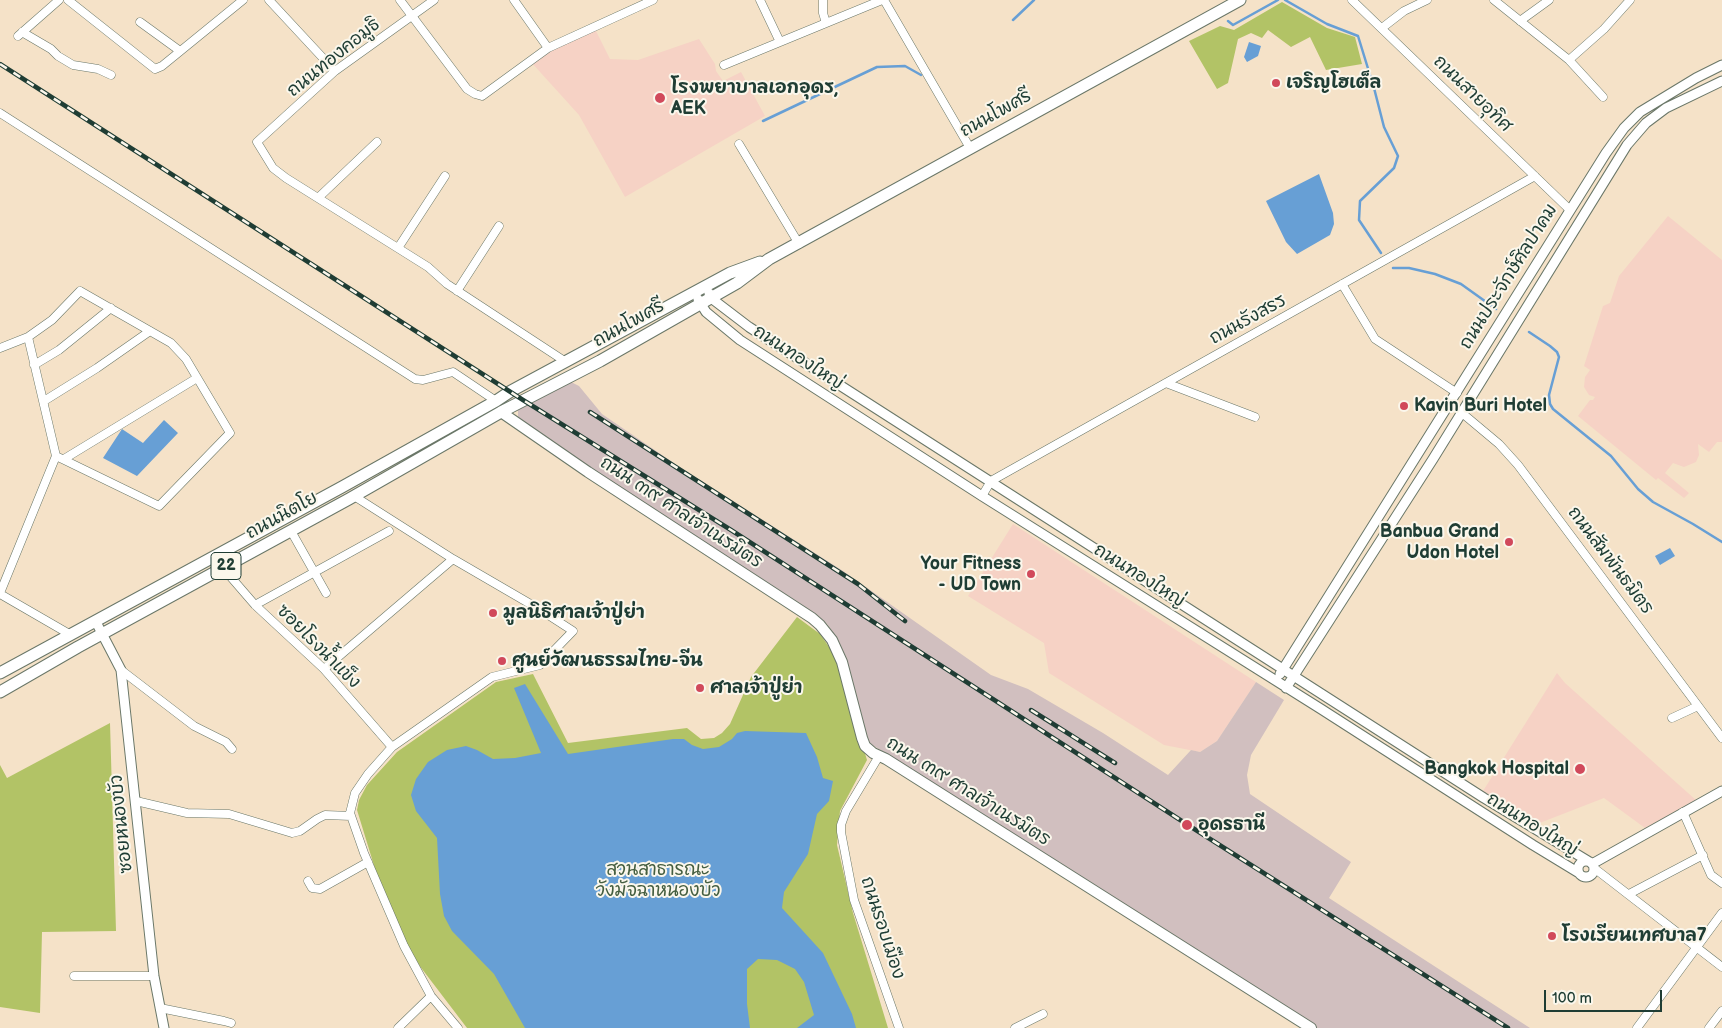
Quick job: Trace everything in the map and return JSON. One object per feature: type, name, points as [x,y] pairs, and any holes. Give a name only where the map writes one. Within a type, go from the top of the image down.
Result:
[{"type":"main road","name":"ถนนโพศรี","points":[[498,407],[511,391],[730,273],[769,259],[799,244],[1240,0]]},
{"type":"main road","name":"ถนนโพศรี","points":[[498,407],[607,356],[738,283],[769,259]]},
{"type":"main road","points":[[666,308],[682,296],[722,274],[730,273]]},
{"type":"main road","name":"ถนนนิตโย","points":[[0,673],[342,487],[498,407]]},
{"type":"main road","name":"ถนนนิตโย","points":[[0,692],[78,647],[352,497],[498,407]]},
{"type":"main road","name":"ถนน ๓๙ ศาลเจ้าเนรมิตร","points":[[498,407],[588,472],[820,625],[832,640],[842,662],[862,738],[865,746],[873,753],[886,758],[1311,1028]]},
{"type":"main road","points":[[71,635],[78,647]]},
{"type":"street","points":[[59,0],[20,34],[51,49],[58,56],[73,65],[98,69],[111,75]]},
{"type":"street","points":[[68,0],[155,69],[162,66],[243,0]]},
{"type":"street","points":[[269,0],[336,71]]},
{"type":"street","points":[[400,0],[467,88],[475,94],[482,96],[548,48],[653,0]]},
{"type":"street","name":"ถนนทองคอมูธิ","points":[[318,198],[273,168],[257,142],[336,71],[434,0]]},
{"type":"street","points":[[514,0],[548,48]]},
{"type":"street","points":[[760,0],[780,42]]},
{"type":"street","points":[[823,0],[823,13],[826,23]]},
{"type":"street","points":[[724,65],[883,0],[970,148]]},
{"type":"street","name":"ถนนสายอุทิศ","points":[[1352,0],[1570,210]]},
{"type":"street","points":[[1382,28],[1404,11],[1427,0]]},
{"type":"street","points":[[1494,0],[1569,60],[1603,97]]},
{"type":"street","points":[[1520,21],[1549,0]]},
{"type":"street","points":[[1569,60],[1604,29],[1630,0]]},
{"type":"street","points":[[140,22],[180,51]]},
{"type":"street","name":"ถนนประจักษ์ศิลปาคม","points":[[1276,681],[1570,210],[1624,128],[1640,112],[1696,78],[1722,65]]},
{"type":"street","name":"ถนนประจักษ์ศิลปาคม","points":[[1286,688],[1388,531],[1627,145],[1646,123],[1666,108],[1722,81]]},
{"type":"street","points":[[0,113],[415,380],[423,380],[453,372],[498,407]]},
{"type":"street","points":[[377,142],[318,198],[398,248],[428,268],[457,291],[566,362]]},
{"type":"street","points":[[739,144],[799,244]]},
{"type":"street","points":[[398,248],[445,176]]},
{"type":"street","name":"ถนนรังสรร","points":[[982,496],[991,481],[1535,176]]},
{"type":"street","points":[[1570,210],[1580,220]]},
{"type":"street","points":[[457,291],[499,226]]},
{"type":"street","points":[[1342,284],[1374,339],[1456,393]]},
{"type":"street","name":"ถนนทองใหญ่","points":[[701,289],[749,327],[1484,798],[1591,864]]},
{"type":"street","name":"ถนนทองใหญ่","points":[[701,289],[700,304],[706,312],[740,340],[982,496],[1579,873]]},
{"type":"street","points":[[0,348],[28,337],[52,320],[80,291],[171,343],[186,359],[230,434],[159,506],[60,458],[28,337]]},
{"type":"street","points":[[1514,300],[1526,308]]},
{"type":"street","points":[[34,365],[59,350],[111,308]]},
{"type":"street","points":[[740,340],[749,327]]},
{"type":"street","points":[[44,401],[97,368],[150,331]]},
{"type":"street","points":[[71,635],[0,593],[60,458],[197,378]]},
{"type":"street","points":[[1166,383],[1255,417]]},
{"type":"street","points":[[1449,405],[1462,413]]},
{"type":"street","name":"ถนนสัมพันธมิตร","points":[[1462,413],[1499,444],[1518,465],[1722,738]]},
{"type":"street","points":[[352,497],[573,631],[540,665],[492,677],[392,747],[368,774],[355,793],[350,814],[368,862],[404,946],[432,996],[458,1028]]},
{"type":"street","points":[[1376,522],[1388,531]]},
{"type":"street","points":[[291,531],[326,593]]},
{"type":"street","points":[[255,605],[389,531]]},
{"type":"street","points":[[1362,545],[1374,553]]},
{"type":"street","points":[[324,669],[454,559]]},
{"type":"street","name":"ซอยโรงน้ำแข็ง","points":[[223,568],[255,605],[324,669],[392,747]]},
{"type":"street","name":"ซอยหนองบัว","points":[[96,622],[121,670],[154,976],[164,1028]]},
{"type":"street","points":[[121,670],[194,726],[226,742],[232,749]]},
{"type":"street","points":[[1672,718],[1698,706]]},
{"type":"street","name":"ถนนรอบเมือง","points":[[879,756],[846,812],[841,825],[841,832],[854,900],[899,1028]]},
{"type":"street","points":[[1591,864],[1683,812],[1721,793]]},
{"type":"street","points":[[136,801],[187,813],[229,814],[292,833],[300,831],[325,815],[351,816]]},
{"type":"street","points":[[1683,812],[1711,875],[1722,883]]},
{"type":"street","points":[[1543,852],[1551,839]]},
{"type":"street","points":[[1629,894],[1703,855]]},
{"type":"street","points":[[308,881],[312,888],[320,889],[368,862]]},
{"type":"street","points":[[1591,864],[1593,873],[1589,876],[1582,876],[1579,873],[1579,865],[1582,862],[1591,864],[1722,967]]},
{"type":"street","points":[[1637,1028],[1722,913]]},
{"type":"street","points":[[74,976],[154,976]]},
{"type":"street","points":[[398,1028],[432,996]]},
{"type":"street","points":[[160,1008],[231,1024]]},
{"type":"street","points":[[1709,1028],[1722,1011]]},
{"type":"street","points":[[1015,1028],[1043,1014]]},
{"type":"shaded area","name":"โรงพยาบาลเอกอุดร, AEK","points":[[595,29],[610,59],[638,60],[699,39],[723,81],[741,72],[765,116],[625,197],[579,115],[531,62],[549,50]]},
{"type":"shaded area","points":[[1668,216],[1722,260],[1722,442],[1717,442],[1709,452],[1698,444],[1699,455],[1696,462],[1684,467],[1673,463],[1665,473],[1689,493],[1684,498],[1658,478],[1656,480],[1578,416],[1590,400],[1593,400],[1595,397],[1589,395],[1584,387],[1585,377],[1590,370],[1584,366],[1603,306],[1610,303],[1619,276]]},
{"type":"shaded area","points":[[569,381],[579,386],[602,414],[678,466],[843,571],[991,675],[1028,689],[1103,733],[1168,775],[1191,750],[1200,752],[1217,741],[1256,682],[1284,700],[1251,755],[1247,775],[1250,794],[1351,862],[1329,898],[1530,1028],[1317,1028],[869,743],[835,636],[827,624],[587,467],[518,419],[520,406]]},
{"type":"shaded area","points":[[1013,524],[1256,682],[1217,741],[1200,752],[1164,745],[1049,673],[1044,643],[968,596]]},
{"type":"shaded area","name":"Bangkok Hospital","points":[[1557,673],[1565,683],[1697,801],[1645,828],[1604,798],[1537,824],[1483,791]]},
{"type":"green space","points":[[1282,2],[1327,28],[1355,37],[1362,64],[1326,70],[1310,37],[1291,47],[1268,30],[1262,38],[1251,33],[1238,39],[1228,83],[1217,89],[1189,41],[1220,26],[1234,30]]},
{"type":"green space","name":"สวนสาธารณะ วังมัจฉาหนองบัว","points":[[797,617],[820,634],[834,654],[867,760],[840,811],[837,845],[853,913],[888,1028],[467,1028],[419,965],[404,940],[376,872],[357,810],[359,800],[367,785],[397,752],[496,682],[533,674],[568,743],[687,728],[701,739],[714,738],[722,733],[730,724],[751,677]]},
{"type":"green space","points":[[110,723],[116,931],[42,932],[40,1013],[0,1007],[0,765],[7,778]]},
{"type":"water","points":[[1249,42],[1261,46],[1258,56],[1247,62],[1244,57]]},
{"type":"water","points":[[1319,174],[1333,213],[1334,224],[1330,235],[1297,254],[1286,242],[1266,201]]},
{"type":"water","points":[[164,420],[178,433],[137,476],[103,458],[122,429],[143,443]]},
{"type":"water","points":[[1670,548],[1675,556],[1660,565],[1655,556]]},
{"type":"water","name":"สวนสาธารณะ วังมัจฉาหนองบัว","points":[[525,684],[568,754],[673,739],[684,739],[692,745],[703,749],[719,747],[732,739],[737,733],[745,731],[806,733],[817,757],[823,778],[833,781],[829,801],[817,814],[808,854],[784,892],[782,908],[823,953],[852,1014],[856,1028],[797,1028],[814,1015],[804,982],[795,969],[777,960],[758,959],[747,969],[747,1004],[750,1028],[525,1028],[494,974],[452,931],[444,916],[440,894],[437,838],[416,811],[411,795],[416,779],[428,762],[447,750],[466,746],[493,759],[515,758],[541,753],[514,688]]},
{"type":"waterway","points":[[1013,20],[1034,0]]},
{"type":"waterway","points":[[1228,21],[1233,25],[1278,0]]},
{"type":"waterway","points":[[1285,0],[1327,24],[1358,36],[1384,127],[1398,156],[1394,168],[1360,201],[1359,220],[1381,253]]},
{"type":"waterway","points":[[763,121],[877,67],[905,66],[921,75]]},
{"type":"waterway","points":[[1393,268],[1409,268],[1435,274],[1461,284],[1496,309]]},
{"type":"waterway","points":[[1529,332],[1550,346],[1557,352],[1559,357],[1549,395],[1550,404],[1553,409],[1611,456],[1638,489],[1653,502],[1722,542]]},
{"type":"railway","points":[[0,64],[1508,1028]]},
{"type":"railway","points":[[590,412],[858,584],[905,621]]},
{"type":"railway","points":[[1031,710],[1115,763]]},
{"type":"place","name":"เจริญโฮเต็ล","points":[[1276,83]]},
{"type":"place","name":"โรงพยาบาลเอกอุดร, AEK","points":[[660,98]]},
{"type":"place","name":"Kavin Buri Hotel","points":[[1404,406]]},
{"type":"place","name":"Banbua Grand Udon Hotel","points":[[1509,542]]},
{"type":"place","name":"Your Fitness - UD Town","points":[[1031,574]]},
{"type":"place","name":"มูลนิธิศาลเจ้าปู่ย่า","points":[[493,613]]},
{"type":"place","name":"ศูนย์วัฒนธรรมไทย-จีน","points":[[502,661]]},
{"type":"place","name":"ศาลเจ้าปู่ย่า","points":[[700,688]]},
{"type":"place","name":"Bangkok Hospital","points":[[1580,769]]},
{"type":"place","name":"อุดรธานี","points":[[1187,825]]},
{"type":"place","name":"โรงเรียนเทศบาล7","points":[[1552,936]]}]
